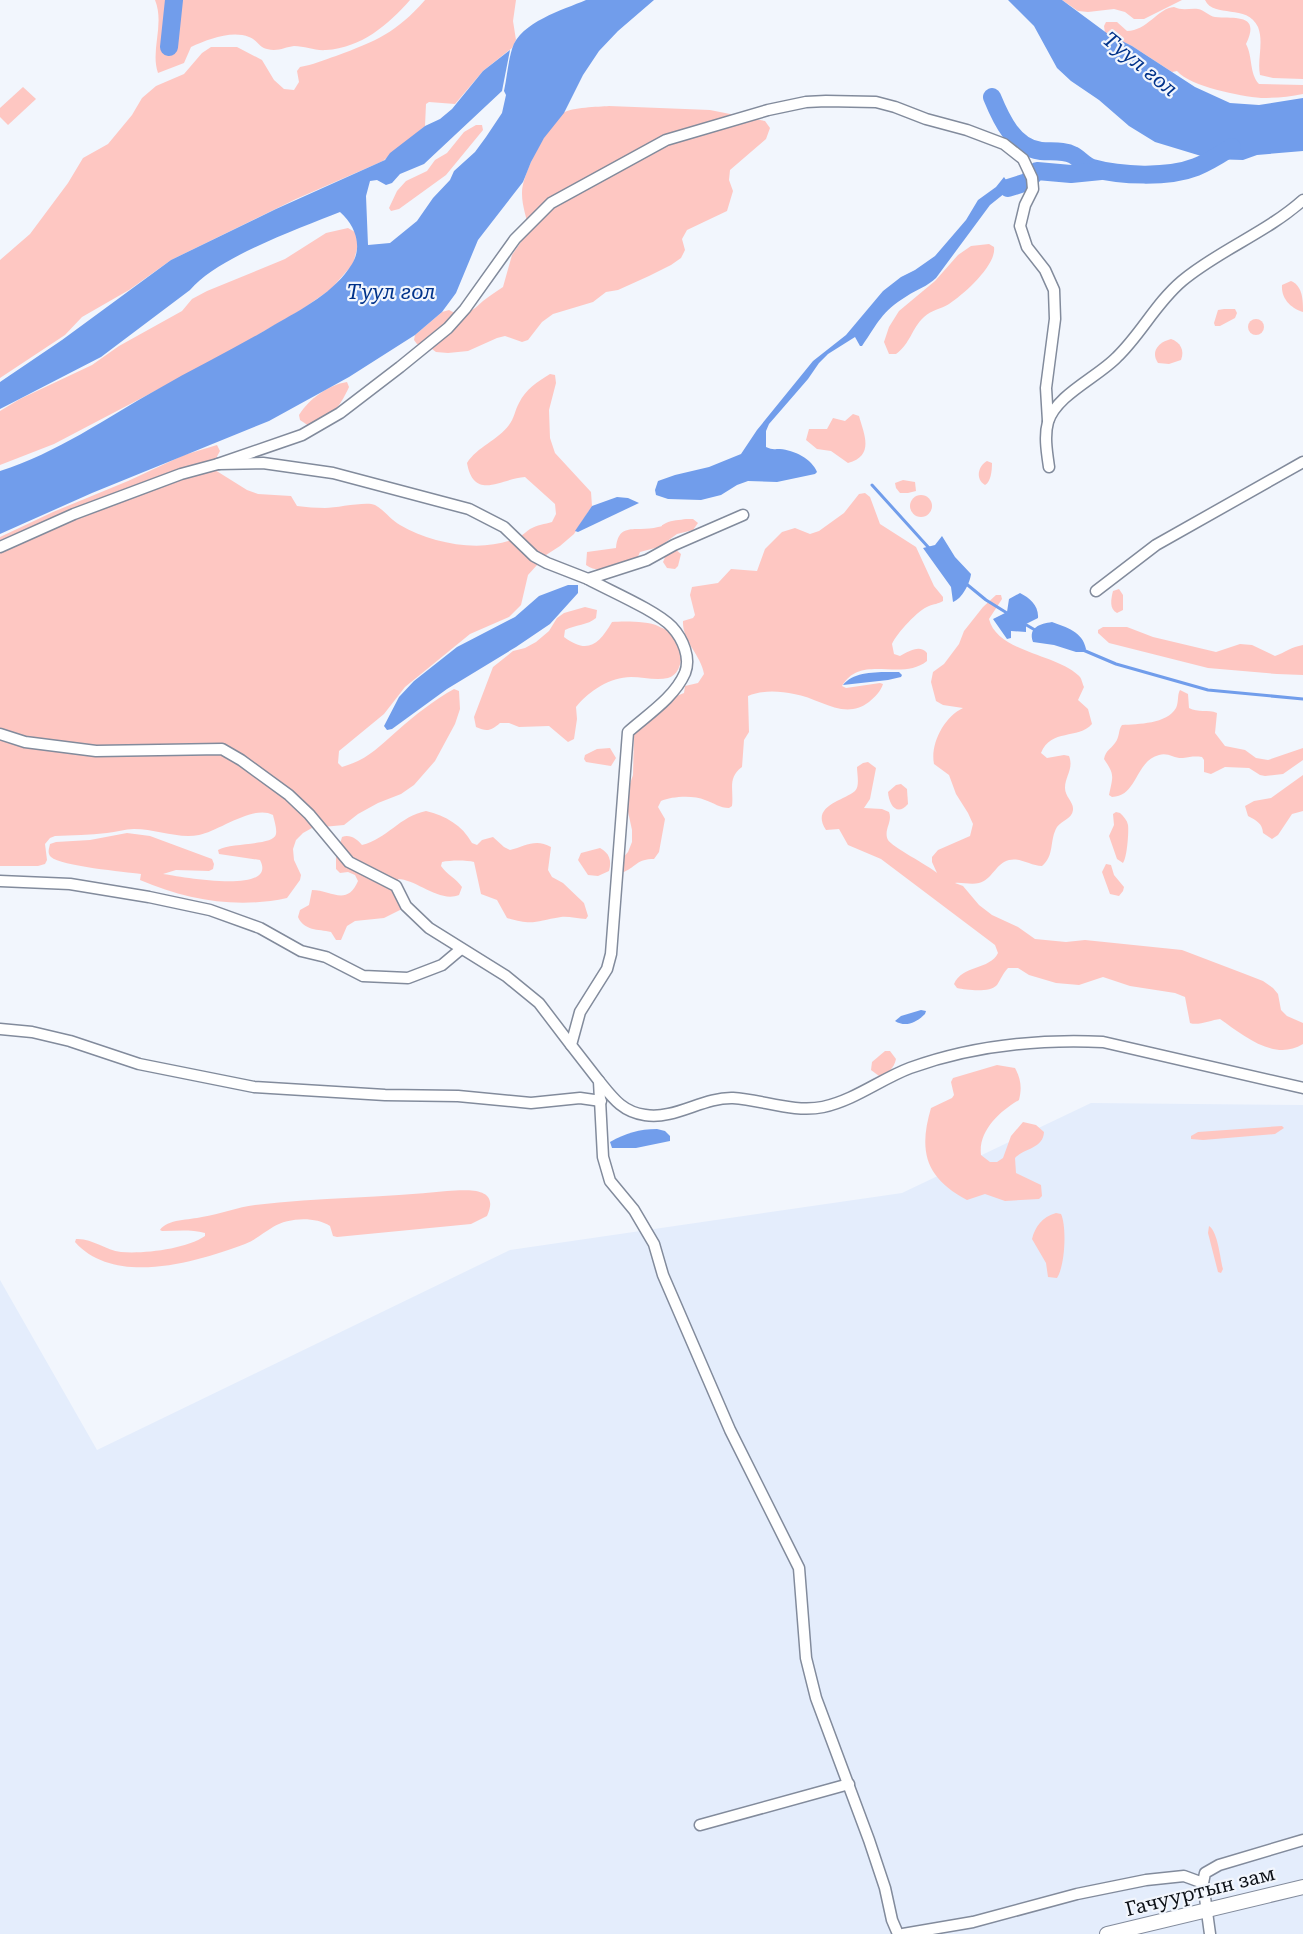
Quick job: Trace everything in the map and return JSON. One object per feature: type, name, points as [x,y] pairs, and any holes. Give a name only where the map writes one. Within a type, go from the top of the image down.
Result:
[{"type":"main road","name":"Гачууртын зам","points":[[1107,1934],[1303,1887]]},
{"type":"street","points":[[0,547],[128,493],[302,435],[340,413],[448,328],[465,309],[515,239],[550,203],[666,140],[768,110],[806,102],[876,102],[1004,144],[1023,159],[1032,178],[1033,189],[1025,205],[1020,226],[1027,247],[1045,270],[1054,290],[1055,319],[1046,388],[1048,421],[1046,447],[1049,467]]},
{"type":"street","points":[[1048,421],[1060,402],[1118,357],[1163,299],[1182,280],[1261,231],[1303,200]]},
{"type":"street","points":[[1095,591],[1156,545],[1303,462]]},
{"type":"street","points":[[218,464],[264,464],[333,473],[469,509],[504,527],[534,556],[588,579],[656,616],[672,627],[682,643],[688,660],[685,673],[662,703],[628,732],[611,954],[607,969],[580,1012],[571,1045]]},
{"type":"street","points":[[588,579],[647,560],[674,545],[743,514]]},
{"type":"street","points":[[0,734],[25,742],[96,751],[222,749],[241,760],[289,795],[309,814],[349,861],[396,886],[406,906],[429,928],[506,976],[539,1004],[623,1108],[645,1115],[669,1114],[703,1102],[732,1098],[793,1107],[821,1107],[843,1101],[886,1077],[939,1059],[994,1047],[1072,1040],[1103,1042],[1303,1088]]},
{"type":"street","points":[[0,881],[70,884],[210,910],[260,928],[301,951],[326,957],[363,976],[408,978],[442,965],[461,949]]},
{"type":"street","points":[[0,1029],[32,1032],[70,1041],[139,1064],[254,1087],[386,1095],[458,1096],[531,1103],[580,1098],[601,1101]]},
{"type":"street","points":[[599,1081],[603,1157],[610,1180],[634,1210],[654,1244],[663,1275],[730,1430],[799,1568],[806,1658],[816,1698],[849,1784],[882,1879],[891,1920],[898,1934]]},
{"type":"street","points":[[700,1825],[849,1784]]},
{"type":"street","points":[[1210,1934],[1203,1883],[1205,1873],[1219,1865],[1303,1840]]},
{"type":"street","points":[[903,1934],[972,1922],[1077,1894],[1146,1880],[1184,1876],[1203,1883]]},
{"type":"shaded area","points":[[155,0],[410,0],[373,34],[351,45],[326,50],[294,46],[271,50],[262,47],[249,37],[227,35],[191,47],[184,63],[158,73],[156,55],[159,19]]},
{"type":"shaded area","points":[[425,0],[516,0],[513,21],[516,40],[512,48],[483,71],[455,104],[429,102],[426,104],[425,126],[383,161],[296,199],[171,260],[129,290],[82,317],[65,335],[0,378],[0,260],[30,234],[68,183],[83,158],[108,144],[132,115],[142,98],[156,86],[184,74],[202,53],[211,47],[237,47],[262,60],[274,80],[284,89],[294,90],[299,82],[297,71],[300,67],[350,51],[385,35],[404,21]]},
{"type":"shaded area","points":[[1062,0],[1182,0],[1144,19],[1134,19],[1125,12],[1114,9],[1078,11]]},
{"type":"shaded area","points":[[1205,0],[1303,0],[1303,79],[1260,75],[1260,33],[1253,20],[1246,15],[1216,9],[1209,6]]},
{"type":"shaded area","points":[[1168,8],[1198,9],[1215,17],[1238,18],[1248,22],[1250,34],[1246,44],[1254,75],[1259,84],[1303,85],[1303,94],[1261,98],[1204,86],[1184,77],[1177,71],[1172,72],[1132,46],[1105,33],[1106,22],[1117,22],[1127,31],[1134,30]]},
{"type":"shaded area","points":[[23,87],[36,99],[8,125],[0,117],[0,108]]},
{"type":"shaded area","points":[[609,106],[710,110],[765,121],[770,128],[766,139],[730,170],[729,180],[733,191],[727,211],[687,230],[682,239],[685,250],[681,258],[671,265],[618,290],[606,292],[593,302],[553,314],[542,322],[528,340],[522,342],[505,336],[468,351],[448,353],[436,352],[428,346],[417,344],[414,340],[415,335],[442,312],[449,310],[459,314],[467,313],[503,287],[512,255],[529,230],[522,199],[526,175],[536,151],[557,119],[563,113],[572,110]]},
{"type":"shaded area","points":[[476,125],[482,125],[483,130],[446,175],[399,209],[391,211],[389,208],[397,191],[406,181],[427,171],[435,160],[447,153],[464,132]]},
{"type":"shaded area","points":[[348,228],[355,232],[358,245],[353,264],[331,289],[301,310],[216,359],[54,444],[0,465],[0,411],[92,365],[119,346],[182,311],[192,299],[207,291],[285,259],[326,233]]},
{"type":"shaded area","points":[[989,244],[994,247],[994,254],[978,279],[949,304],[927,315],[916,326],[901,350],[896,354],[889,354],[884,342],[889,327],[899,311],[935,281],[958,255],[971,246]]},
{"type":"shaded area","points":[[1291,281],[1300,290],[1303,312],[1290,305],[1283,294],[1282,285]]},
{"type":"shaded area","points":[[1235,309],[1237,313],[1235,318],[1220,326],[1215,326],[1218,310]]},
{"type":"shaded area","points":[[1253,319],[1259,319],[1264,327],[1262,333],[1253,335],[1248,330],[1248,324]]},
{"type":"shaded area","points":[[1171,339],[1181,347],[1181,360],[1169,364],[1158,363],[1155,351],[1163,342]]},
{"type":"shaded area","points":[[550,374],[555,375],[556,383],[549,410],[550,438],[555,453],[591,492],[592,506],[574,534],[546,555],[528,575],[521,605],[509,617],[470,634],[405,687],[384,714],[339,751],[338,763],[342,767],[359,760],[432,703],[454,689],[459,691],[460,709],[455,724],[435,761],[414,785],[401,794],[358,814],[344,825],[312,828],[303,833],[296,840],[293,849],[294,860],[301,875],[300,880],[287,898],[250,903],[212,901],[158,887],[140,880],[141,874],[67,863],[51,857],[49,852],[50,844],[56,842],[90,840],[127,833],[150,836],[212,859],[214,864],[213,869],[209,871],[176,870],[163,874],[205,880],[241,881],[255,878],[262,871],[260,860],[219,854],[218,850],[274,838],[276,827],[273,815],[265,813],[247,815],[207,833],[191,836],[127,829],[101,834],[55,836],[45,844],[47,860],[45,864],[0,866],[0,537],[184,455],[217,445],[220,451],[214,462],[215,470],[247,490],[258,494],[291,496],[297,506],[307,507],[375,505],[400,525],[443,542],[474,546],[505,542],[533,528],[552,522],[556,514],[555,504],[525,477],[482,485],[476,482],[471,475],[467,463],[476,452],[511,423],[528,390]]},
{"type":"shaded area","points":[[347,382],[349,387],[345,395],[329,416],[309,426],[300,420],[299,415],[314,398],[333,386]]},
{"type":"shaded area","points":[[853,414],[859,416],[866,444],[862,455],[856,460],[848,463],[831,451],[817,449],[806,440],[809,429],[827,429],[833,418],[845,421]]},
{"type":"shaded area","points":[[987,461],[992,463],[992,469],[990,479],[985,485],[979,473],[981,466]]},
{"type":"shaded area","points":[[903,480],[915,482],[916,491],[900,493],[895,483]]},
{"type":"shaded area","points":[[865,493],[870,497],[880,524],[916,547],[934,586],[943,597],[943,601],[924,608],[914,617],[892,644],[894,654],[900,656],[914,649],[924,650],[927,653],[927,661],[917,667],[870,669],[850,676],[842,686],[846,688],[883,684],[869,702],[850,709],[832,707],[804,696],[783,692],[765,692],[748,696],[749,732],[744,740],[742,767],[734,775],[732,806],[723,807],[700,798],[689,797],[661,801],[658,807],[665,819],[659,852],[654,859],[644,860],[624,872],[621,871],[621,860],[628,852],[632,842],[632,830],[625,798],[633,775],[634,734],[669,699],[684,693],[685,686],[698,683],[704,674],[683,628],[683,621],[695,615],[690,595],[692,587],[718,583],[731,569],[757,571],[765,549],[782,532],[795,528],[810,534],[819,531],[844,513],[859,494]]},
{"type":"shaded area","points":[[921,495],[929,498],[932,506],[929,514],[921,517],[913,514],[910,506],[913,498]]},
{"type":"shaded area","points":[[693,519],[698,523],[693,530],[677,534],[659,547],[640,552],[637,559],[604,569],[586,565],[587,552],[616,548],[618,539],[625,531],[662,526],[671,521]]},
{"type":"shaded area","points":[[675,549],[681,554],[678,566],[675,569],[667,568],[663,562],[666,555]]},
{"type":"shaded area","points":[[1119,589],[1123,595],[1123,610],[1117,613],[1113,609],[1111,600],[1113,591]]},
{"type":"shaded area","points":[[996,595],[1001,595],[1002,599],[989,619],[994,630],[1015,646],[1056,662],[1079,676],[1084,687],[1078,700],[1088,709],[1092,724],[1080,732],[1051,740],[1041,753],[1047,758],[1069,756],[1070,769],[1065,788],[1073,807],[1071,815],[1057,827],[1046,862],[1042,866],[1009,860],[1001,864],[987,879],[976,884],[955,883],[963,886],[979,905],[992,915],[1018,927],[1035,939],[1066,942],[1085,940],[1182,950],[1263,981],[1278,994],[1281,1010],[1287,1016],[1303,1023],[1303,1044],[1292,1049],[1270,1048],[1249,1039],[1220,1019],[1190,1023],[1185,997],[1175,993],[1130,986],[1103,977],[1079,985],[1056,983],[1029,975],[1018,968],[1008,968],[994,988],[966,990],[957,988],[954,984],[958,978],[994,958],[998,953],[995,945],[881,859],[848,845],[839,829],[826,830],[822,822],[825,810],[857,789],[857,767],[868,762],[876,768],[870,799],[864,808],[882,809],[889,812],[887,836],[896,847],[937,873],[932,857],[938,850],[970,836],[973,824],[968,813],[956,794],[949,775],[934,764],[933,756],[936,740],[944,724],[963,708],[943,705],[936,701],[931,682],[933,672],[944,664],[959,644],[964,631]]},
{"type":"shaded area","points":[[585,607],[597,610],[596,618],[565,630],[564,637],[586,646],[597,641],[612,622],[654,624],[677,639],[681,649],[681,661],[677,672],[668,678],[623,678],[600,686],[576,707],[574,739],[568,742],[549,726],[519,727],[509,723],[500,723],[489,730],[476,727],[474,717],[493,667],[513,651],[536,642],[564,613]]},
{"type":"shaded area","points":[[1103,627],[1127,627],[1153,637],[1216,652],[1240,644],[1252,645],[1275,656],[1303,645],[1303,675],[1208,668],[1109,643],[1098,633],[1098,630]]},
{"type":"shaded area","points":[[1180,690],[1188,694],[1189,708],[1217,713],[1215,733],[1225,746],[1245,750],[1256,758],[1268,760],[1303,748],[1303,760],[1283,774],[1265,776],[1249,768],[1225,767],[1211,774],[1204,772],[1202,757],[1180,758],[1162,754],[1151,758],[1145,764],[1127,791],[1112,797],[1109,795],[1111,772],[1104,759],[1117,741],[1122,725],[1152,722],[1166,717],[1176,708]]},
{"type":"shaded area","points":[[610,748],[616,758],[611,766],[586,762],[584,759],[585,755],[597,749]]},
{"type":"shaded area","points":[[1303,775],[1303,811],[1292,814],[1278,835],[1272,839],[1263,833],[1262,827],[1248,816],[1245,806],[1254,801],[1271,798]]},
{"type":"shaded area","points":[[901,784],[907,789],[908,804],[904,808],[897,809],[892,805],[888,792]]},
{"type":"shaded area","points":[[426,811],[453,822],[472,843],[477,845],[482,840],[493,837],[510,850],[535,843],[551,847],[548,870],[552,877],[563,883],[584,903],[588,916],[586,919],[564,917],[529,922],[507,918],[497,900],[481,894],[474,862],[458,860],[442,862],[441,866],[462,887],[459,895],[444,896],[398,879],[404,908],[384,918],[355,921],[347,926],[341,940],[336,940],[331,932],[312,929],[301,922],[298,917],[300,910],[309,905],[312,890],[344,895],[354,889],[358,881],[355,875],[348,872],[340,873],[336,869],[336,857],[342,837],[353,838],[362,845]]},
{"type":"shaded area","points":[[1116,812],[1123,816],[1128,825],[1127,851],[1123,863],[1117,859],[1109,836],[1114,825],[1113,814]]},
{"type":"shaded area","points":[[600,848],[609,857],[609,871],[598,876],[588,875],[578,860],[581,853]]},
{"type":"shaded area","points":[[1106,864],[1111,865],[1114,875],[1124,887],[1119,896],[1110,894],[1102,872]]},
{"type":"shaded area","points":[[885,1051],[890,1051],[896,1059],[890,1070],[879,1076],[871,1070],[872,1062]]},
{"type":"shaded area","points":[[997,1065],[1015,1068],[1020,1080],[1020,1096],[1019,1100],[998,1116],[987,1130],[981,1146],[981,1155],[990,1162],[997,1162],[1003,1158],[1011,1136],[1023,1122],[1036,1125],[1044,1132],[1043,1138],[1037,1145],[1015,1158],[1016,1173],[1041,1185],[1042,1196],[1039,1199],[1005,1201],[985,1194],[967,1200],[942,1183],[929,1162],[925,1138],[931,1108],[952,1098],[954,1095],[951,1082],[953,1078]]},
{"type":"shaded area","points":[[1091,1103],[1303,1105],[1303,1934],[0,1934],[0,1280],[97,1450],[510,1250],[902,1193]]},
{"type":"shaded area","points":[[1282,1126],[1284,1128],[1275,1134],[1191,1139],[1191,1136],[1198,1132]]},
{"type":"shaded area","points":[[472,1191],[486,1195],[490,1206],[487,1216],[471,1224],[337,1237],[333,1236],[330,1226],[324,1223],[293,1220],[279,1224],[249,1242],[226,1251],[204,1258],[157,1267],[112,1264],[92,1256],[75,1242],[76,1239],[88,1240],[121,1252],[164,1250],[197,1241],[205,1236],[205,1233],[194,1231],[160,1230],[163,1226],[179,1220],[209,1216],[255,1205]]},
{"type":"shaded area","points":[[1056,1213],[1061,1214],[1063,1220],[1064,1237],[1062,1265],[1057,1278],[1048,1277],[1046,1263],[1032,1239],[1040,1223]]},
{"type":"shaded area","points":[[1209,1226],[1215,1234],[1223,1269],[1221,1273],[1218,1272],[1208,1233]]},
{"type":"water","name":"Туул гол","points":[[586,0],[654,0],[599,51],[583,75],[564,113],[544,138],[523,182],[478,240],[456,293],[442,312],[415,335],[349,377],[269,421],[92,493],[0,534],[0,471],[61,445],[296,313],[317,299],[345,274],[355,257],[356,236],[350,223],[340,212],[281,235],[219,266],[101,357],[0,409],[0,382],[62,340],[171,260],[385,160],[390,153],[425,126],[440,119],[452,109],[483,71],[510,50],[502,91],[424,164],[400,174],[392,183],[386,185],[377,180],[370,181],[366,196],[368,245],[390,243],[417,221],[433,198],[450,180],[454,171],[475,152],[502,113],[509,59],[512,49],[524,31],[543,18]]},
{"type":"water","name":"Туул гол","points":[[1008,0],[1062,0],[1108,34],[1132,46],[1195,87],[1230,103],[1259,105],[1303,98],[1303,151],[1257,155],[1243,160],[1211,159],[1155,142],[1129,126],[1057,68],[1034,26]]},
{"type":"water","points":[[1004,177],[1008,183],[1005,193],[990,205],[936,278],[891,307],[862,346],[855,337],[828,354],[769,424],[766,431],[766,447],[797,453],[815,467],[817,472],[815,474],[777,482],[748,481],[721,495],[701,500],[668,499],[656,495],[658,481],[709,467],[741,454],[757,430],[813,361],[846,335],[883,291],[935,256],[966,220],[978,200],[996,187]]},
{"type":"water","points":[[617,497],[628,498],[639,503],[578,532],[575,531],[592,506]]},
{"type":"water","points":[[942,536],[955,557],[971,574],[965,590],[953,602],[951,587],[923,548],[935,545]]},
{"type":"water","points":[[568,585],[578,585],[578,593],[550,624],[447,689],[392,729],[387,730],[384,726],[399,697],[414,681],[457,647],[515,617],[539,596]]},
{"type":"water","points":[[1020,593],[1033,603],[1038,618],[1026,624],[1026,632],[1011,631],[1011,638],[1007,639],[993,619],[1007,612],[1009,599]]},
{"type":"water","points":[[1052,622],[1078,634],[1086,649],[1084,652],[1033,642],[1032,633],[1036,627]]},
{"type":"water","points":[[899,672],[901,677],[843,685],[861,674]]},
{"type":"water","points":[[921,1010],[926,1011],[925,1014],[915,1022],[903,1024],[895,1021],[901,1016]]},
{"type":"water","points":[[657,1129],[665,1131],[670,1136],[670,1141],[636,1148],[612,1148],[610,1142],[622,1136]]},
{"type":"waterway","points":[[169,47],[174,0]]},
{"type":"waterway","points":[[992,97],[1004,123],[1023,144],[1041,151],[1069,153],[1089,167],[1103,171],[1144,175],[1185,171],[1215,158],[1232,147]]},
{"type":"waterway","points":[[1008,188],[1027,182],[1037,171],[1071,174],[1101,171]]},
{"type":"waterway","points":[[872,485],[929,548]]},
{"type":"waterway","points":[[964,582],[1007,613]]},
{"type":"waterway","points":[[1023,623],[1035,630]]},
{"type":"waterway","points":[[1083,650],[1116,664],[1208,690],[1303,699]]}]
